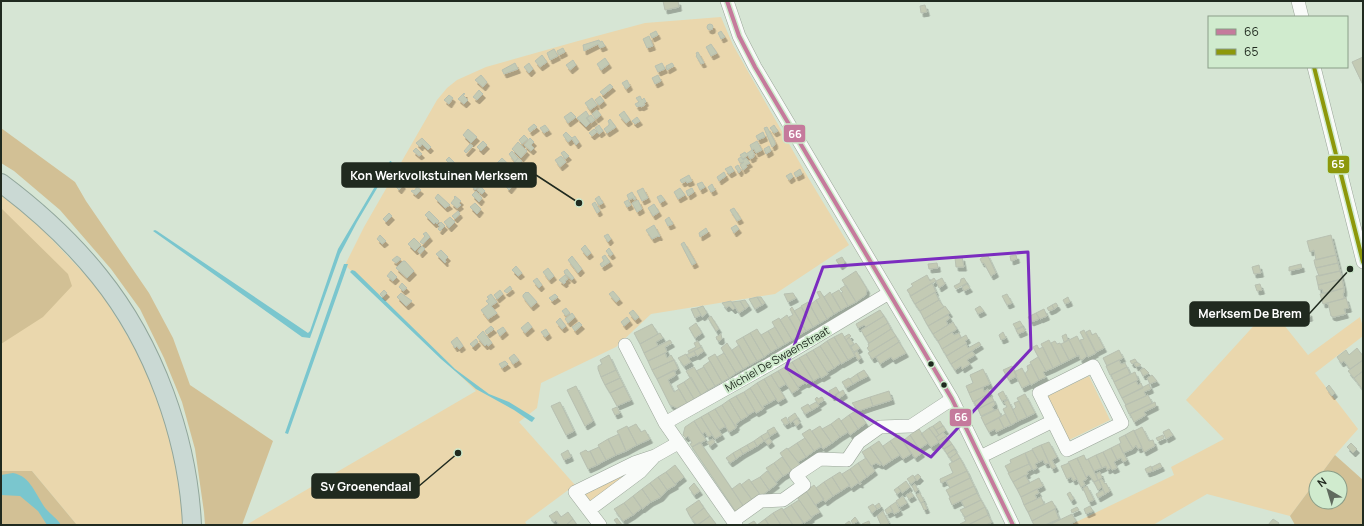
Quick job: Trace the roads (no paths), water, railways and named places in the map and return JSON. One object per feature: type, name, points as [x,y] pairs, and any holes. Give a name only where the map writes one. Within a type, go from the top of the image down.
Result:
[{"type":"highway","points":[[1,183],[43,217],[86,261],[113,295],[136,332],[159,379],[172,417],[186,471],[192,525]]},
{"type":"street","points":[[727,1],[739,36],[755,67],[952,399],[1012,525]]},
{"type":"street","points":[[1298,1],[1302,16]]},
{"type":"street","points":[[1314,68],[1360,238],[1363,262]]},
{"type":"street","name":"Michiel De Swaenstraat","points":[[665,423],[772,363],[889,293]]},
{"type":"street","points":[[625,345],[665,423],[735,523],[761,501],[783,500],[804,486],[796,475],[820,459],[847,460],[859,442],[880,427],[910,426],[952,399]]},
{"type":"street","points":[[1092,366],[1122,423],[1067,450],[1053,421],[1039,393],[1092,366]]},
{"type":"street","points":[[980,457],[1053,421]]},
{"type":"street","points":[[600,525],[575,492],[634,463],[655,456],[678,443]]},
{"type":"street","points":[[589,510],[640,472],[655,456]]},
{"type":"water","points":[[390,161],[392,163],[340,254],[310,338],[302,337],[153,231],[157,231],[308,333],[310,331],[338,249]]},
{"type":"water","points":[[344,264],[348,264],[288,434],[285,433]]},
{"type":"water","points":[[352,270],[355,271],[455,369],[489,394],[509,402],[535,418],[532,422],[514,410],[476,389],[441,359],[350,272]]},
{"type":"water","points":[[13,473],[29,482],[46,509],[58,520],[61,525],[47,525],[38,511],[20,496],[1,495],[1,475]]},
{"type":"place","name":"Kon Werkvolkstuinen Merksem","points":[[579,203]]},
{"type":"place","name":"Merksem De Brem","points":[[1350,269]]},
{"type":"place","name":"Sv Groenendaal","points":[[458,453]]}]
